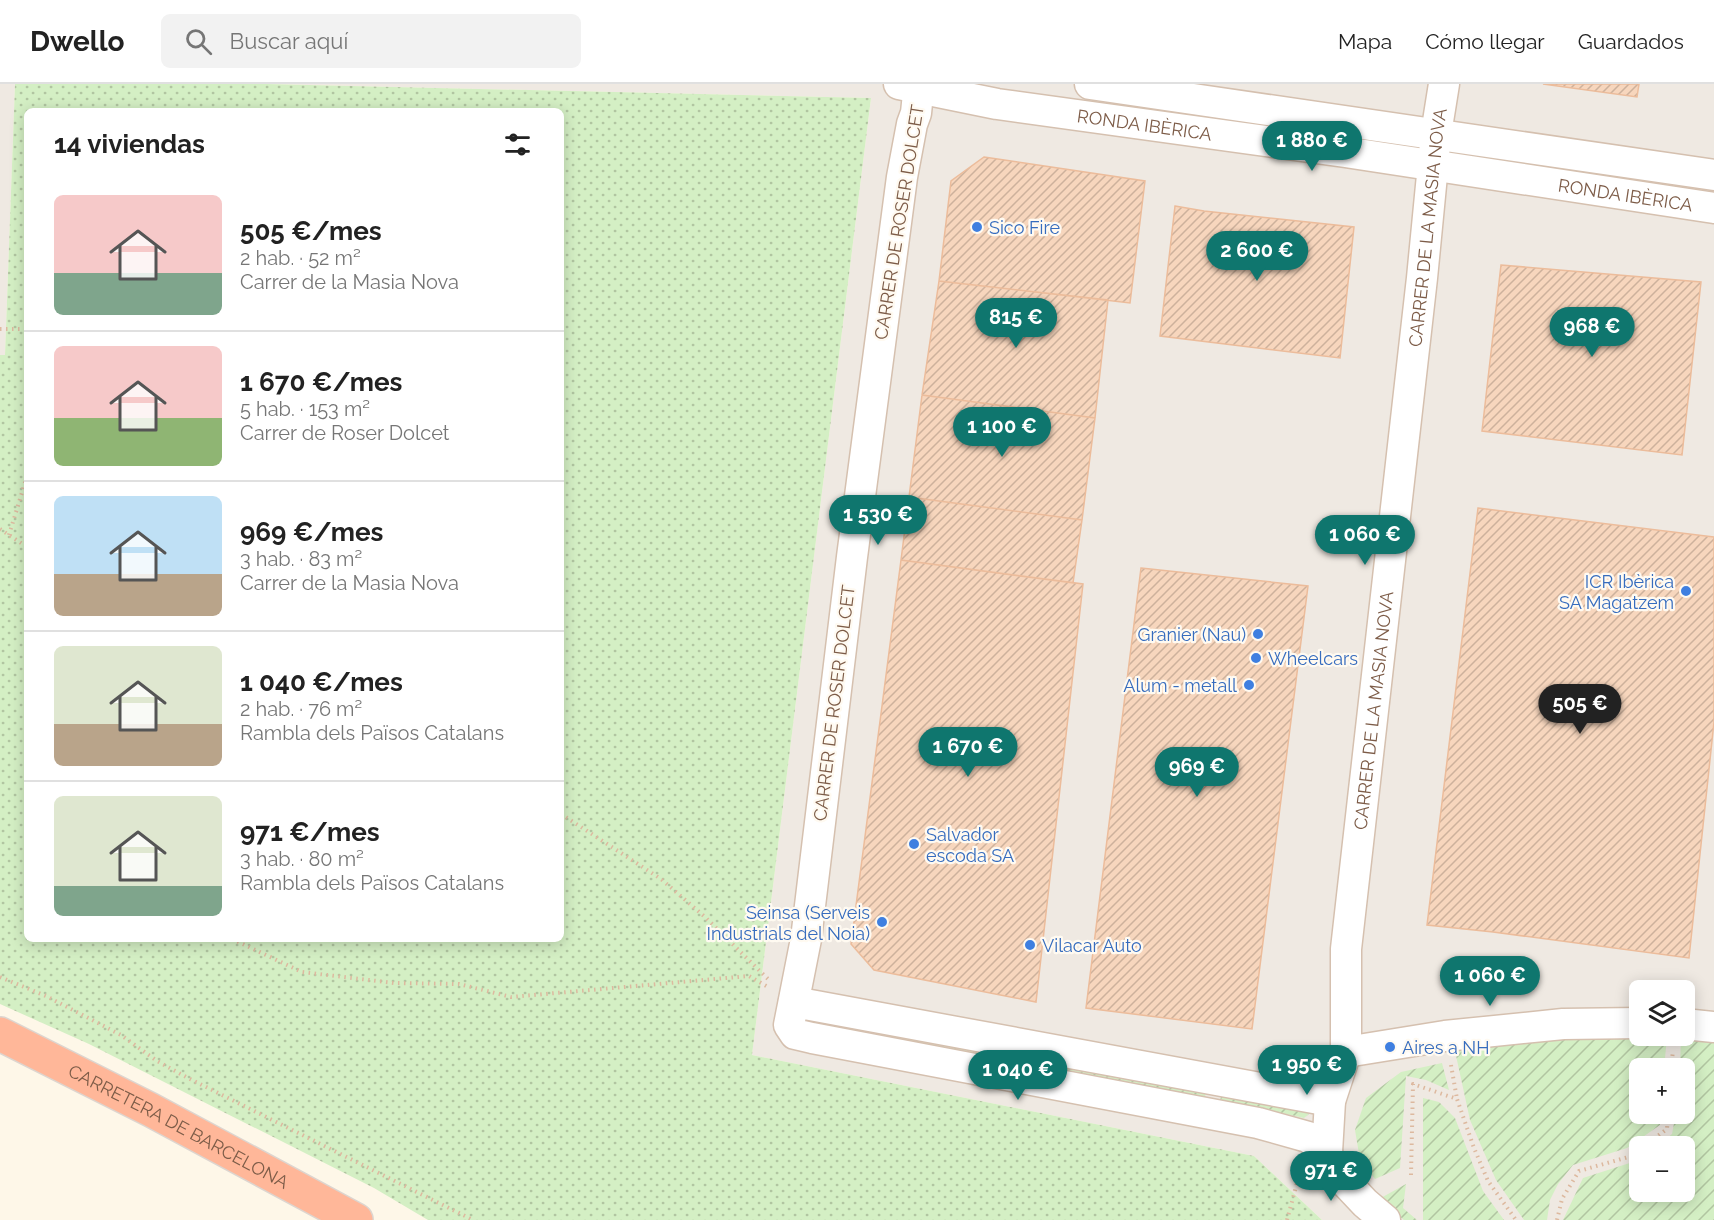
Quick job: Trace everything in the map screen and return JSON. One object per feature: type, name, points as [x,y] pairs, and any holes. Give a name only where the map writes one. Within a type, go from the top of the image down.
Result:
[{"type":"highway","name":"CARRETERA DE BARCELONA","points":[[0,1034],[151,1110],[356,1220]]},
{"type":"street","name":"RONDA IBÈRICA","points":[[1090,84],[1714,175]]},
{"type":"street","name":"CARRER DE LA MASIA NOVA","points":[[1329,1160],[1330,1101],[1346,1052],[1346,949],[1436,134],[1444,84]]},
{"type":"street","name":"RONDA IBÈRICA","points":[[912,86],[996,104],[1345,152],[1714,208]]},
{"type":"street","name":"CARRER DE ROSER DOLCET","points":[[912,86],[916,113],[902,177],[852,557],[806,939],[789,1025],[795,1034],[1258,1123],[1308,1137],[1365,1203],[1385,1220]]},
{"type":"street","points":[[794,1002],[1330,1101]]},
{"type":"street","points":[[1346,1052],[1445,1036],[1563,1024],[1629,1023]]},
{"type":"street","points":[[1695,1032],[1714,1027]]},
{"type":"path","points":[[0,329],[24,330]]},
{"type":"path","points":[[9,535],[24,486]]},
{"type":"path","points":[[0,529],[24,545]]},
{"type":"path","points":[[564,816],[661,879],[705,917],[794,1002]]},
{"type":"path","points":[[238,942],[302,972],[394,983],[459,984],[511,997],[749,976],[794,1002]]},
{"type":"path","points":[[0,977],[71,1008],[121,1035],[157,1061],[188,1078],[473,1220]]},
{"type":"path","points":[[1450,1059],[1457,1099],[1474,1148],[1488,1181],[1516,1220]]},
{"type":"path","points":[[1411,1175],[1413,1084],[1457,1099]]},
{"type":"path","points":[[1658,1136],[1667,1129],[1667,1124]]},
{"type":"path","points":[[1557,1220],[1562,1199],[1580,1171],[1629,1157]]},
{"type":"path","points":[[1287,1220],[1298,1183],[1329,1160]]},
{"type":"shaded area","points":[[0,84],[15,84],[5,356],[0,355]]},
{"type":"shaded area","points":[[267,84],[1714,84],[1714,1220],[1322,1220],[1254,1156],[752,1055],[871,98]]},
{"type":"green space","points":[[15,84],[267,84],[871,98],[752,1055],[1254,1156],[1322,1220],[428,1220],[374,1188],[89,1044],[0,1004],[0,355],[5,355]]},
{"type":"green space","points":[[882,1029],[1206,1089],[1205,1098],[879,1038]]},
{"type":"green space","points":[[1573,1037],[1629,1038],[1629,1046],[1666,1046],[1665,1058],[1629,1058],[1629,1124],[1660,1125],[1644,1136],[1629,1136],[1627,1148],[1573,1165],[1558,1184],[1550,1200],[1547,1220],[1524,1220],[1496,1180],[1470,1120],[1455,1051]]},
{"type":"green space","points":[[1695,1039],[1714,1041],[1714,1220],[1563,1220],[1583,1178],[1629,1163],[1629,1202],[1695,1202],[1695,1136],[1670,1136],[1674,1124],[1695,1124],[1695,1058],[1680,1058],[1681,1046],[1695,1046]]},
{"type":"green space","points":[[1442,1063],[1449,1090],[1426,1080],[1406,1076],[1400,1168],[1375,1179],[1360,1160],[1355,1130],[1366,1098],[1401,1072]]},
{"type":"green space","points":[[1222,1092],[1305,1107],[1309,1114],[1304,1118],[1220,1101]]},
{"type":"green space","points":[[1423,1098],[1439,1102],[1455,1118],[1483,1191],[1504,1220],[1423,1220]]},
{"type":"green space","points":[[1406,1184],[1403,1208],[1417,1220],[1404,1220],[1379,1199]]},
{"type":"building","points":[[1543,84],[1639,84],[1637,97]]},
{"type":"building","points":[[984,157],[1145,181],[1130,303],[939,281],[951,181]]},
{"type":"building","points":[[1175,206],[1354,227],[1340,358],[1160,336]]},
{"type":"building","points":[[1501,265],[1701,282],[1682,455],[1482,431]]},
{"type":"building","points":[[939,281],[1108,300],[1095,418],[922,395]]},
{"type":"building","points":[[922,395],[1095,418],[1082,520],[909,497]]},
{"type":"building","points":[[909,497],[1082,520],[1073,583],[901,560]]},
{"type":"building","points":[[1478,508],[1714,537],[1714,722],[1689,958],[1427,925]]},
{"type":"building","points":[[901,560],[1083,584],[1036,1002],[874,970],[851,944]]},
{"type":"building","points":[[1141,568],[1308,586],[1252,1029],[1086,1008]]},
{"type":"place","name":"Sico Fire","points":[[977,227]]},
{"type":"place","name":"ICR Ibèrica SA Magatzem","points":[[1686,591]]},
{"type":"place","name":"Granier (Nau)","points":[[1258,634]]},
{"type":"place","name":"Wheelcars","points":[[1256,658]]},
{"type":"place","name":"Alum - metall","points":[[1249,685]]},
{"type":"place","name":"Salvador escoda SA","points":[[914,844]]},
{"type":"place","name":"Seinsa (Serveis Industrials del Noia)","points":[[882,922]]},
{"type":"place","name":"Vilacar Auto","points":[[1030,945]]},
{"type":"place","name":"Aires a NH","points":[[1390,1047]]}]
